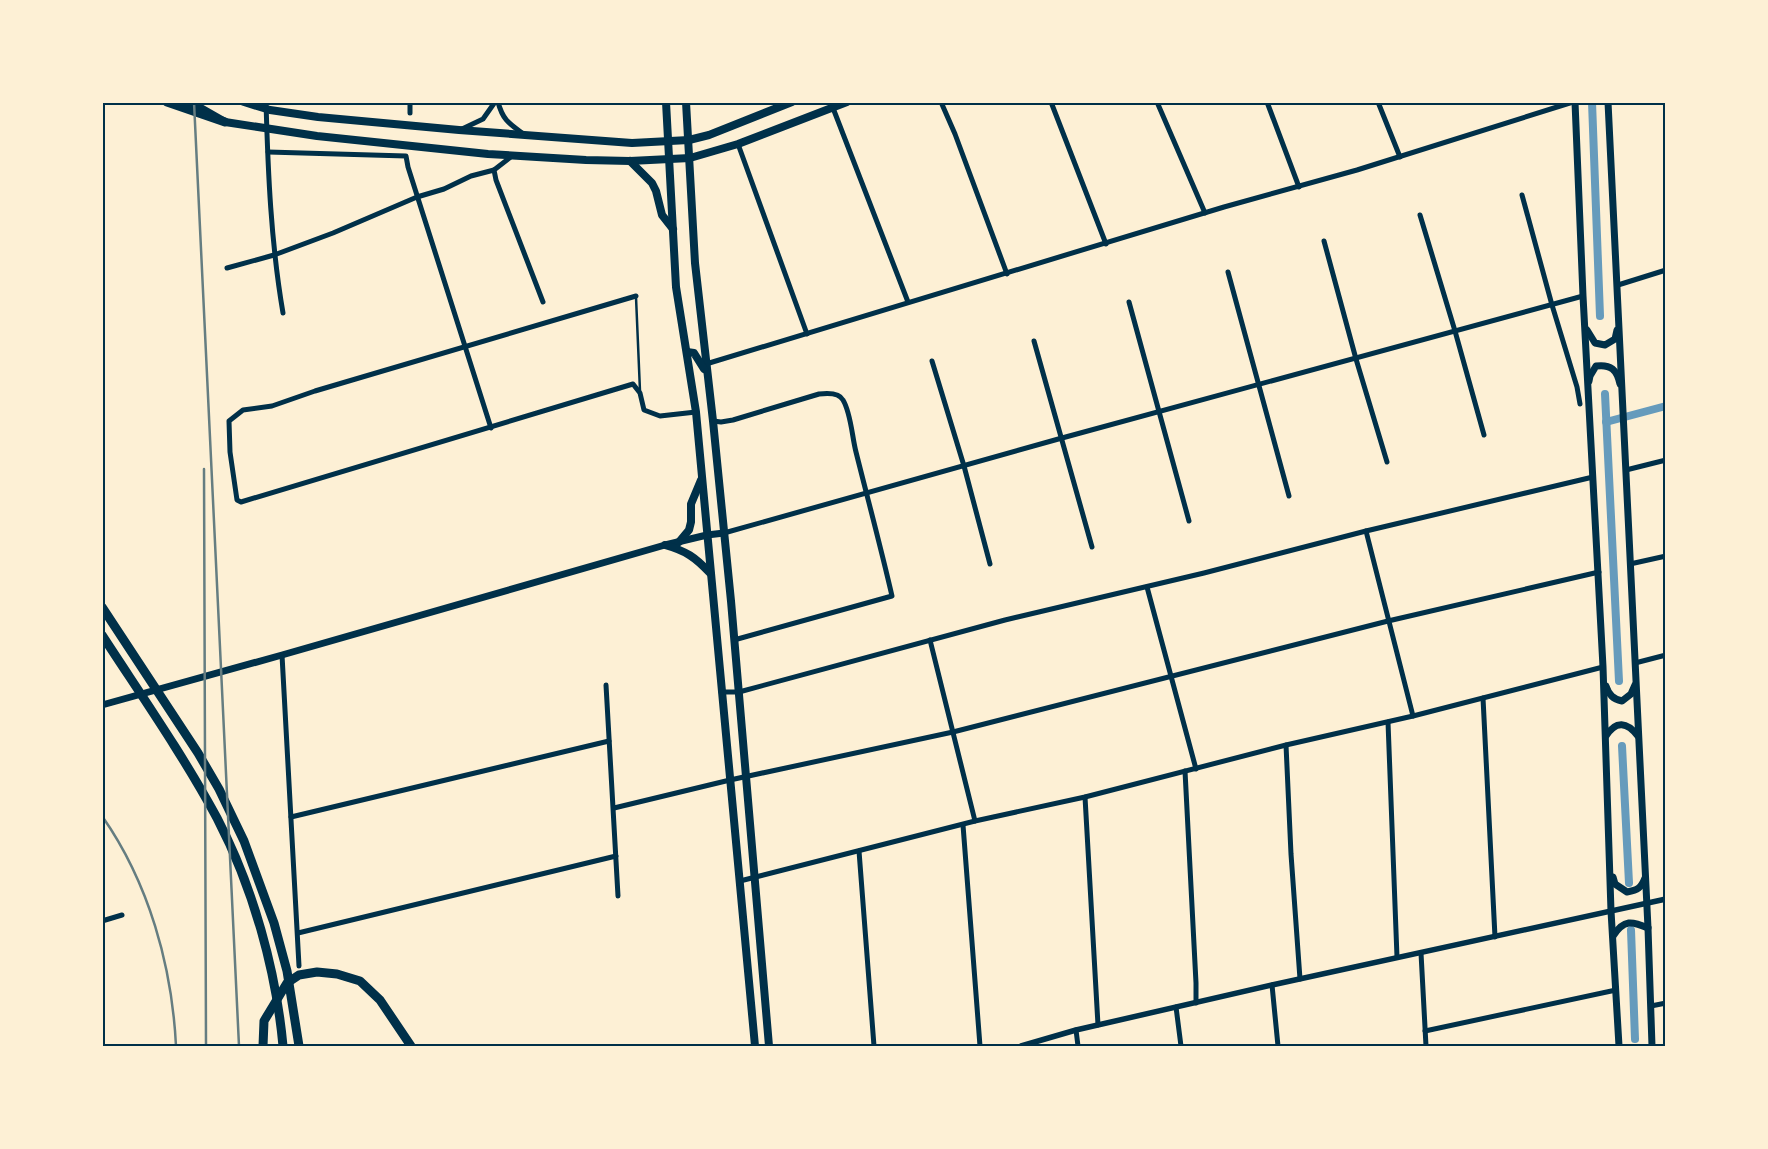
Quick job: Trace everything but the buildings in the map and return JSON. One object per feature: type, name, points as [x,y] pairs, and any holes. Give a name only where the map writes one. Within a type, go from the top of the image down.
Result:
[{"type":"highway","points":[[167,102],[225,122],[317,136],[512,156],[630,161],[690,158],[738,144],[847,102]]},
{"type":"highway","points":[[190,102],[225,122]]},
{"type":"highway","points":[[244,102],[270,110],[318,117],[632,143],[689,140],[709,135],[792,102]]},
{"type":"highway","points":[[666,102],[676,287],[696,412],[754,1044]]},
{"type":"highway","points":[[686,102],[695,263],[713,421],[739,692],[769,1046]]},
{"type":"highway","points":[[630,161],[652,183],[662,214],[673,229]]},
{"type":"highway","points":[[687,352],[694,353],[698,357],[707,375]]},
{"type":"highway","points":[[679,542],[689,530],[691,504],[702,478]]},
{"type":"highway","points":[[664,545],[683,550],[696,559],[710,573]]},
{"type":"highway","points":[[102,606],[198,753],[219,789],[244,841],[274,923],[287,971],[299,1043]]},
{"type":"highway","points":[[102,635],[200,788],[222,829],[245,882],[259,924],[281,1019],[283,1046]]},
{"type":"highway","points":[[263,1046],[262,1031],[264,1020],[287,983],[298,975],[317,972],[337,974],[360,981],[380,1000],[411,1046]]},
{"type":"main road","points":[[1574,102],[1604,676],[1611,911],[1621,1046]]},
{"type":"main road","points":[[1608,102],[1646,876],[1652,1045]]},
{"type":"main road","points":[[1584,320],[1588,334],[1595,343],[1605,345],[1615,339],[1619,315]]},
{"type":"main road","points":[[1588,389],[1590,376],[1596,366],[1606,365],[1613,368],[1619,380],[1623,399]]},
{"type":"main road","points":[[102,705],[664,545],[707,535],[724,534]]},
{"type":"main road","points":[[1604,676],[1608,692],[1614,699],[1622,701],[1631,694],[1636,682]]},
{"type":"main road","points":[[1606,737],[1610,730],[1619,724],[1626,725],[1638,736]]},
{"type":"main road","points":[[1610,870],[1615,884],[1627,892],[1641,888],[1646,876]]},
{"type":"main road","points":[[1613,936],[1618,929],[1628,922],[1634,922],[1648,928]]},
{"type":"street","points":[[266,102],[269,203],[274,255],[283,313]]},
{"type":"street","points":[[410,102],[410,113]]},
{"type":"street","points":[[459,130],[483,119],[497,102],[508,123],[526,135]]},
{"type":"street","points":[[941,102],[955,134],[1006,274]]},
{"type":"street","points":[[1051,102],[1106,244]]},
{"type":"street","points":[[1157,102],[1205,213]]},
{"type":"street","points":[[1267,102],[1299,187]]},
{"type":"street","points":[[1378,102],[1400,157]]},
{"type":"street","points":[[706,364],[1205,213],[1400,157],[1574,102]]},
{"type":"street","points":[[833,108],[908,302]]},
{"type":"street","points":[[738,144],[807,334]]},
{"type":"street","points":[[268,152],[406,156],[464,348],[491,428]]},
{"type":"street","points":[[227,268],[274,255],[333,233],[471,176],[494,170],[512,156]]},
{"type":"street","points":[[494,170],[496,180],[543,302]]},
{"type":"street","points":[[1522,194],[1552,305],[1577,387],[1580,404]]},
{"type":"street","points":[[1420,215],[1484,435]]},
{"type":"street","points":[[1324,241],[1387,462]]},
{"type":"street","points":[[1618,285],[1666,270]]},
{"type":"street","points":[[1228,272],[1289,496]]},
{"type":"street","points":[[636,296],[315,391],[272,406],[244,410],[230,421],[230,452],[237,500],[241,502],[633,384],[640,393],[644,410],[660,416],[696,412]]},
{"type":"street","points":[[724,534],[1062,438],[1583,296]]},
{"type":"street","points":[[1129,302],[1189,521]]},
{"type":"street","points":[[1034,341],[1092,547]]},
{"type":"street","points":[[932,361],[964,466],[990,564]]},
{"type":"street","points":[[713,421],[733,420],[819,394],[837,394],[843,398],[847,408],[855,450],[892,598],[734,640]]},
{"type":"street","points":[[1626,470],[1666,460]]},
{"type":"street","points":[[721,692],[739,692],[930,640],[1366,531],[1593,477]]},
{"type":"street","points":[[1366,531],[1413,716]]},
{"type":"street","points":[[1630,564],[1666,556]]},
{"type":"street","points":[[614,808],[730,780],[953,732],[1388,621],[1599,572]]},
{"type":"street","points":[[1147,587],[1196,769]]},
{"type":"street","points":[[930,640],[975,821]]},
{"type":"street","points":[[282,655],[298,933],[298,966]]},
{"type":"street","points":[[1635,663],[1666,655]]},
{"type":"street","points":[[740,881],[975,821],[1085,797],[1286,745],[1413,716],[1603,667]]},
{"type":"street","points":[[606,685],[618,896]]},
{"type":"street","points":[[1483,698],[1494,937]]},
{"type":"street","points":[[1388,722],[1398,957]]},
{"type":"street","points":[[291,817],[609,741]]},
{"type":"street","points":[[1286,745],[1291,854],[1300,979]]},
{"type":"street","points":[[1185,771],[1196,1003]]},
{"type":"street","points":[[1085,797],[1098,1025]]},
{"type":"street","points":[[963,825],[980,1046]]},
{"type":"street","points":[[859,851],[874,1046]]},
{"type":"street","points":[[298,933],[616,856]]},
{"type":"street","points":[[1021,1046],[1076,1030],[1272,985],[1666,899]]},
{"type":"street","points":[[102,921],[122,915]]},
{"type":"street","points":[[1421,953],[1426,1046]]},
{"type":"street","points":[[1272,985],[1278,1046]]},
{"type":"street","points":[[1426,1031],[1616,990]]},
{"type":"street","points":[[1651,1006],[1666,1003]]},
{"type":"street","points":[[1176,1007],[1181,1046]]},
{"type":"street","points":[[1076,1030],[1078,1046]]},
{"type":"lane","points":[[636,296],[640,393]]},
{"type":"waterway","points":[[1592,102],[1600,316]]},
{"type":"waterway","points":[[1605,394],[1619,681]]},
{"type":"waterway","points":[[1606,422],[1666,406]]},
{"type":"waterway","points":[[1622,746],[1629,883]]},
{"type":"waterway","points":[[1631,930],[1635,1039]]},
{"type":"railway","points":[[194,102],[239,1046]]},
{"type":"railway","points":[[204,469],[206,1046]]},
{"type":"railway","points":[[102,816],[119,842],[133,869],[155,926],[169,986],[176,1046]]}]
